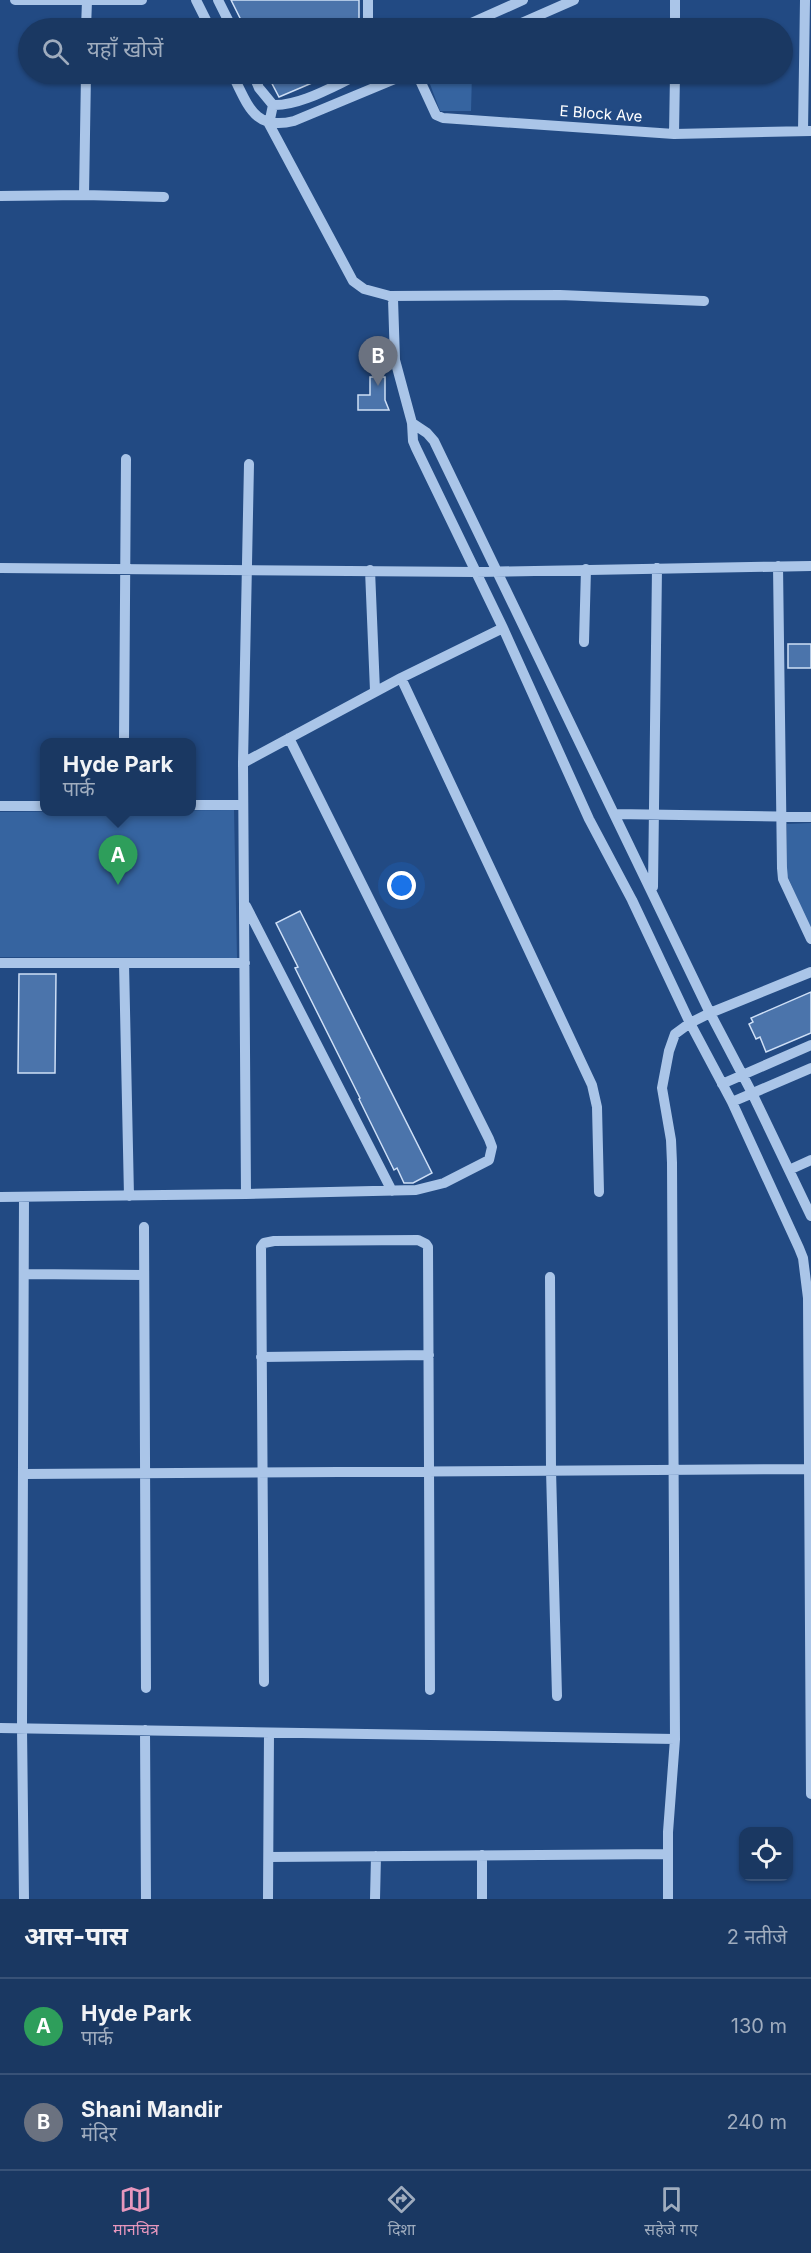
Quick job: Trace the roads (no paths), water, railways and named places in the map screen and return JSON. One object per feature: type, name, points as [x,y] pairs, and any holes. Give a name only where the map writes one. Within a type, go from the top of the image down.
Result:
[{"type":"street","points":[[15,0],[142,0]]},
{"type":"street","points":[[196,0],[205,18]]},
{"type":"street","points":[[218,0],[227,18]]},
{"type":"street","points":[[368,0],[368,18]]},
{"type":"street","points":[[482,18],[523,0]]},
{"type":"street","points":[[533,18],[574,0]]},
{"type":"street","points":[[675,0],[675,18]]},
{"type":"street","points":[[805,0],[807,131]]},
{"type":"street","points":[[86,18],[87,1]]},
{"type":"street","points":[[84,195],[86,84]]},
{"type":"street","points":[[237,84],[250,109],[269,124],[353,281],[364,289],[390,296],[560,295],[704,301]]},
{"type":"street","points":[[257,84],[273,105]]},
{"type":"street","points":[[273,105],[295,102],[337,84]]},
{"type":"street","points":[[269,124],[294,121],[384,84]]},
{"type":"street","name":"E Block Ave","points":[[422,84],[436,115],[443,118],[674,134],[807,131]]},
{"type":"street","points":[[674,134],[675,84]]},
{"type":"street","points":[[269,124],[273,105]]},
{"type":"street","points":[[0,196],[84,195],[164,198]]},
{"type":"street","points":[[390,296],[395,303],[395,360],[412,423],[413,441],[503,628],[589,819],[632,900],[690,1023],[732,1102],[799,1248],[808,1276],[811,1794]]},
{"type":"street","points":[[412,423],[434,441],[710,1013],[808,1204],[811,1216]]},
{"type":"street","points":[[124,738],[126,459]]},
{"type":"street","points":[[246,1194],[243,762],[249,464]]},
{"type":"street","points":[[778,566],[783,879],[811,939]]},
{"type":"street","points":[[0,568],[475,572],[811,566]]},
{"type":"street","points":[[653,891],[657,567]]},
{"type":"street","points":[[584,642],[586,569]]},
{"type":"street","points":[[370,570],[375,692]]},
{"type":"street","points":[[243,762],[401,678],[503,628]]},
{"type":"street","points":[[401,678],[592,1085],[597,1107],[599,1192]]},
{"type":"street","points":[[0,1197],[416,1190],[444,1183],[489,1160],[492,1147],[289,738]]},
{"type":"street","points":[[196,805],[243,805]]},
{"type":"street","points":[[0,806],[40,806]]},
{"type":"street","points":[[614,814],[811,817]]},
{"type":"street","points":[[244,903],[392,1191]]},
{"type":"street","points":[[0,963],[245,963]]},
{"type":"street","points":[[124,963],[129,1196]]},
{"type":"street","points":[[668,1899],[668,1854],[675,1739],[672,1163],[671,1140],[662,1088],[669,1051],[675,1034],[710,1013],[811,972]]},
{"type":"street","points":[[722,1084],[811,1045]]},
{"type":"street","points":[[732,1102],[811,1068]]},
{"type":"street","points":[[789,1170],[811,1160]]},
{"type":"street","points":[[24,1197],[22,1728],[24,1899]]},
{"type":"street","points":[[144,1227],[146,1688]]},
{"type":"street","points":[[264,1682],[260,1253],[264,1243],[274,1241],[418,1240],[426,1244],[429,1354],[430,1690]]},
{"type":"street","points":[[24,1274],[144,1275]]},
{"type":"street","points":[[550,1277],[551,1470],[557,1696]]},
{"type":"street","points":[[261,1357],[429,1354]]},
{"type":"street","points":[[24,1474],[810,1469]]},
{"type":"street","points":[[0,1728],[675,1739]]},
{"type":"street","points":[[145,1730],[146,1899]]},
{"type":"street","points":[[268,1899],[269,1733]]},
{"type":"street","points":[[268,1857],[668,1854]]},
{"type":"street","points":[[482,1855],[482,1899]]},
{"type":"street","points":[[375,1899],[376,1856]]},
{"type":"place","name":"Shani Mandir","points":[[378,386]]},
{"type":"place","name":"Hyde Park","points":[[118,885]]}]
